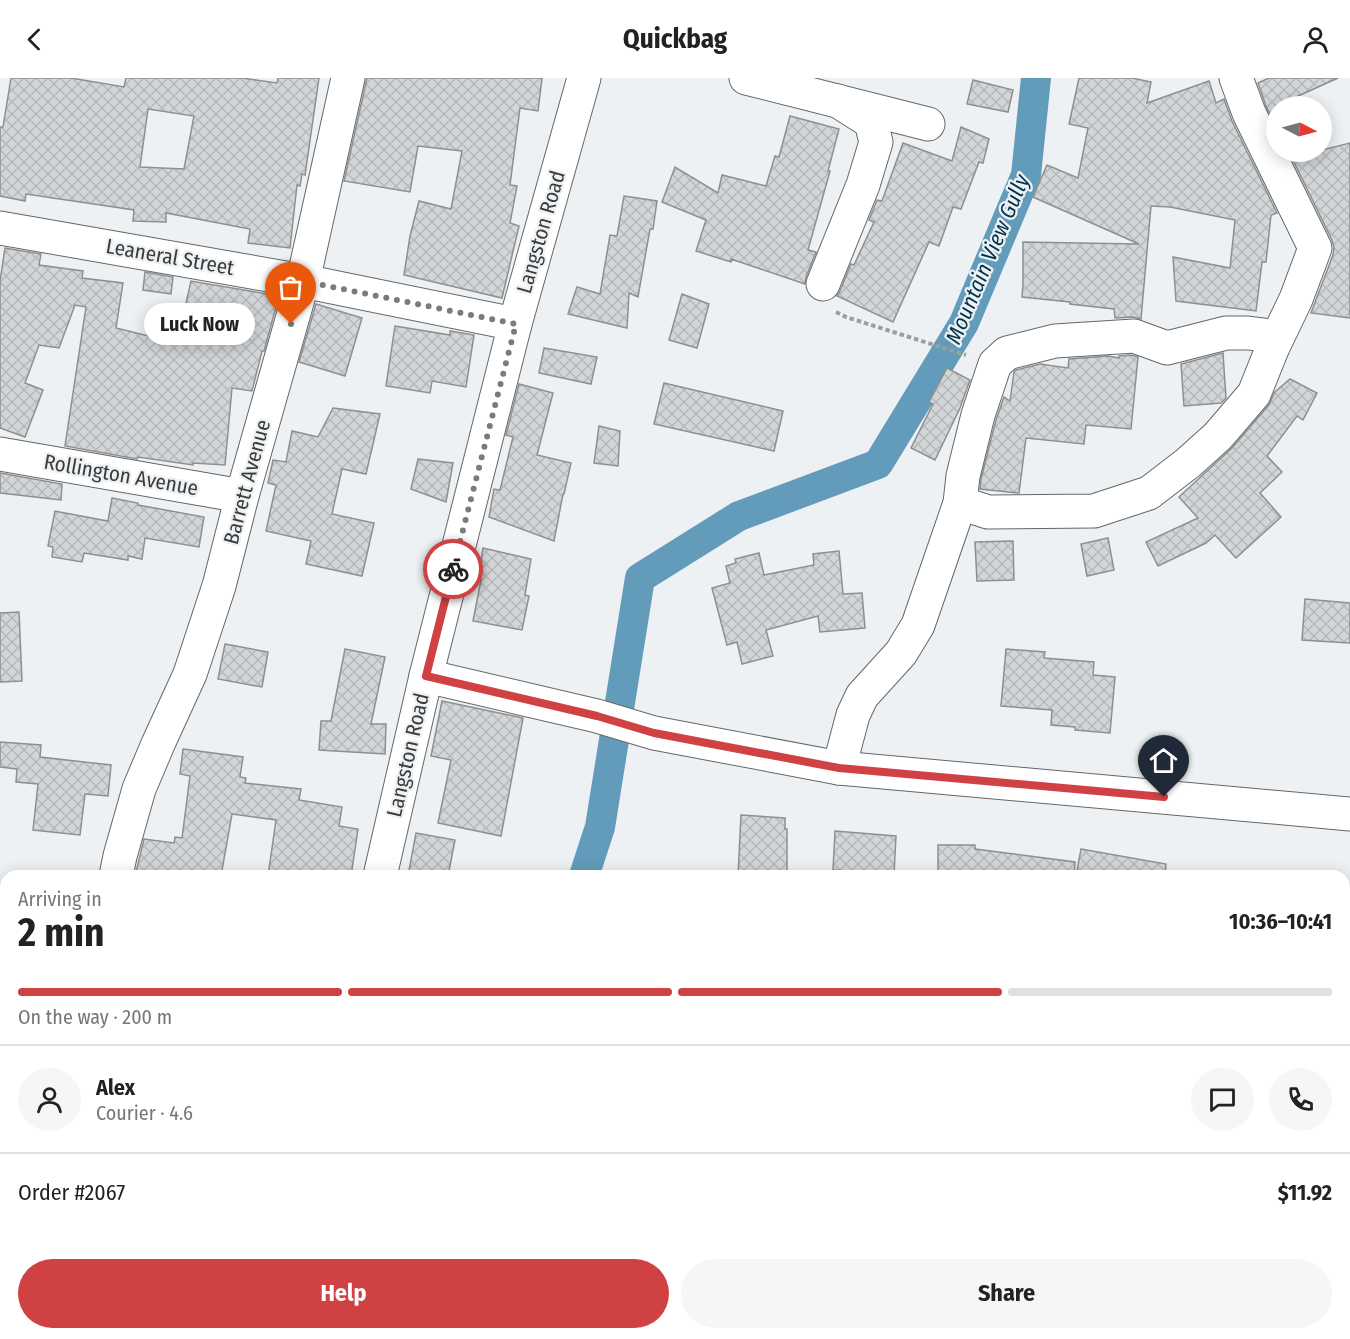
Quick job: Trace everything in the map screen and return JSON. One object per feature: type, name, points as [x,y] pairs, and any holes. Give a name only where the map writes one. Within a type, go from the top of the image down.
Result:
[{"type":"street","name":"Barrett Avenue","points":[[118,870],[139,789],[190,674],[219,586],[303,281],[348,78]]},
{"type":"street","name":"Langston Road","points":[[381,870],[426,676],[516,324],[584,78]]},
{"type":"street","points":[[746,78],[928,124]]},
{"type":"street","points":[[960,503],[988,512],[1094,511],[1149,493],[1218,436],[1254,394],[1272,349],[1296,300],[1315,248],[1249,113],[1236,78]]},
{"type":"street","points":[[824,284],[863,185],[876,142],[871,122],[838,101]]},
{"type":"street","name":"Leaneral Street","points":[[0,228],[303,281],[516,324]]},
{"type":"street","points":[[839,768],[853,715],[862,696],[901,653],[918,625],[960,503],[963,476],[978,415],[995,364],[1007,353],[1055,341],[1134,336],[1167,348],[1226,333],[1248,333],[1264,335],[1272,349]]},
{"type":"street","name":"Rollington Avenue","points":[[0,454],[242,496]]},
{"type":"street","points":[[426,676],[597,716],[654,733],[839,768],[1350,814]]},
{"type":"path","points":[[824,284],[822,306],[846,317],[957,352]]},
{"type":"building","points":[[11,78],[71,78],[124,87],[126,78],[242,78],[277,83],[278,78],[319,78],[305,175],[302,174],[300,186],[297,185],[290,248],[248,243],[250,229],[166,213],[166,222],[133,221],[134,210],[26,194],[25,201],[0,196],[0,127],[3,127]],"holes":[[[148,109],[194,116],[184,169],[140,167]]]},
{"type":"building","points":[[367,78],[542,78],[538,111],[520,108],[510,185],[517,186],[510,223],[519,226],[502,298],[404,275],[410,236],[419,201],[451,209],[462,151],[418,146],[410,192],[344,181]]},
{"type":"building","points":[[1079,78],[1132,78],[1151,82],[1147,103],[1209,81],[1216,103],[1224,99],[1232,121],[1277,213],[1271,215],[1266,262],[1262,262],[1256,311],[1176,301],[1173,257],[1230,268],[1235,220],[1170,207],[1151,206],[1141,319],[1115,318],[1114,309],[1022,297],[1023,242],[1139,244],[1033,197],[1047,165],[1078,178],[1088,128],[1069,124]]},
{"type":"building","points":[[1269,78],[1338,78],[1298,96],[1266,96],[1266,106],[1258,83]]},
{"type":"building","points":[[973,80],[1013,90],[1008,112],[967,104]]},
{"type":"building","points":[[790,116],[839,129],[808,250],[816,252],[805,284],[731,259],[731,262],[696,251],[706,220],[662,202],[675,167],[718,193],[722,175],[766,186],[775,156],[779,157]]},
{"type":"building","points":[[961,127],[989,139],[983,163],[979,162],[961,209],[953,207],[939,246],[929,242],[893,322],[837,296],[874,222],[869,220],[877,200],[882,201],[903,143],[952,161]]},
{"type":"building","points":[[1350,143],[1350,318],[1311,313],[1334,247],[1294,162],[1332,162],[1332,148]]},
{"type":"building","points":[[624,196],[657,201],[638,297],[629,293],[627,328],[568,314],[577,287],[600,294],[610,235],[617,236]]},
{"type":"building","points":[[5,248],[41,254],[39,265],[83,271],[82,278],[123,283],[116,328],[177,343],[191,281],[279,296],[252,391],[232,388],[225,465],[193,463],[193,465],[138,457],[137,459],[65,446],[86,307],[75,305],[59,348],[39,345],[25,383],[43,390],[25,437],[0,428],[0,281]]},
{"type":"building","points":[[145,272],[173,277],[171,294],[143,290]]},
{"type":"building","points":[[682,294],[709,304],[697,348],[669,340]]},
{"type":"building","points":[[316,304],[362,318],[345,376],[299,362]]},
{"type":"building","points":[[395,326],[450,335],[450,331],[474,335],[466,387],[432,381],[430,393],[386,386]]},
{"type":"building","points":[[544,348],[597,357],[591,384],[539,373]]},
{"type":"building","points":[[1223,353],[1226,398],[1221,403],[1184,406],[1181,364]]},
{"type":"building","points":[[1108,356],[1119,358],[1119,356],[1138,357],[1131,429],[1086,425],[1084,444],[1026,438],[1019,493],[980,489],[996,420],[1004,397],[1010,401],[1016,370],[1040,364],[1068,368],[1069,359]]},
{"type":"building","points":[[947,368],[970,380],[960,408],[935,460],[911,448],[933,404],[929,402]]},
{"type":"building","points":[[1290,379],[1317,393],[1303,420],[1297,416],[1267,456],[1282,472],[1260,493],[1281,517],[1236,558],[1215,535],[1206,543],[1158,566],[1146,542],[1198,518],[1179,497],[1232,448],[1268,406],[1275,392]]},
{"type":"building","points":[[664,383],[783,411],[774,451],[654,424]]},
{"type":"building","points":[[519,384],[553,393],[537,455],[571,463],[554,541],[489,517],[494,489],[500,490],[513,437],[506,435]]},
{"type":"building","points":[[333,408],[380,414],[366,474],[342,469],[332,514],[374,523],[362,576],[306,564],[311,541],[266,531],[276,485],[268,483],[273,460],[286,462],[292,431],[318,437]]},
{"type":"building","points":[[599,426],[620,431],[618,466],[594,463]]},
{"type":"building","points":[[418,459],[453,463],[446,502],[411,489]]},
{"type":"building","points":[[0,473],[62,484],[61,500],[0,493]]},
{"type":"building","points":[[112,498],[204,517],[199,547],[145,538],[142,559],[128,556],[128,560],[84,553],[82,562],[52,557],[53,547],[48,546],[55,511],[108,521]]},
{"type":"building","points":[[1108,538],[1114,570],[1087,576],[1081,544]]},
{"type":"building","points":[[1013,541],[1014,580],[977,581],[975,542]]},
{"type":"building","points":[[483,548],[531,559],[525,595],[529,596],[522,630],[473,621],[481,580],[478,580]]},
{"type":"building","points":[[839,551],[843,594],[862,593],[865,628],[820,632],[818,616],[766,630],[773,656],[742,664],[737,642],[727,645],[712,588],[730,583],[726,566],[736,563],[735,559],[759,553],[764,575],[814,565],[813,554]]},
{"type":"building","points":[[1305,599],[1350,603],[1350,643],[1302,640]]},
{"type":"building","points":[[19,612],[22,681],[0,682],[0,613]]},
{"type":"building","points":[[225,644],[268,652],[262,687],[218,679]]},
{"type":"building","points":[[345,649],[385,657],[371,724],[386,724],[385,754],[319,750],[321,721],[331,721]]},
{"type":"building","points":[[1006,649],[1045,652],[1044,658],[1094,662],[1093,675],[1115,677],[1110,733],[1051,725],[1052,710],[1001,706]]},
{"type":"building","points":[[442,701],[523,718],[501,836],[438,823],[451,760],[431,756]]},
{"type":"building","points":[[0,742],[41,745],[40,757],[111,765],[108,796],[85,794],[80,835],[33,830],[38,784],[16,782],[17,769],[0,767]]},
{"type":"building","points":[[183,749],[243,757],[240,777],[246,778],[245,783],[301,789],[299,800],[342,807],[339,826],[358,829],[352,870],[269,870],[276,820],[232,814],[222,870],[136,870],[144,839],[174,843],[175,837],[182,838],[190,776],[180,774]]},
{"type":"building","points":[[741,815],[785,818],[787,870],[738,870]]},
{"type":"building","points":[[835,831],[896,836],[894,870],[833,870]]},
{"type":"building","points":[[416,833],[455,840],[449,870],[409,870]]},
{"type":"building","points":[[938,845],[975,845],[975,849],[1075,862],[1074,870],[938,870]]},
{"type":"building","points":[[1081,849],[1166,864],[1166,870],[1077,870]]},
{"type":"waterway","name":"Mountain View Gully","points":[[586,870],[600,827],[640,578],[739,516],[878,464],[964,323],[1026,175],[1036,78]]},
{"type":"way so far","points":[[291,324],[303,281],[516,324],[453,569]]},
{"type":"place","name":"Luck Now","points":[[291,324]]},
{"type":"route","points":[[453,569],[426,676],[597,716],[654,733],[839,768],[1164,797]]}]
